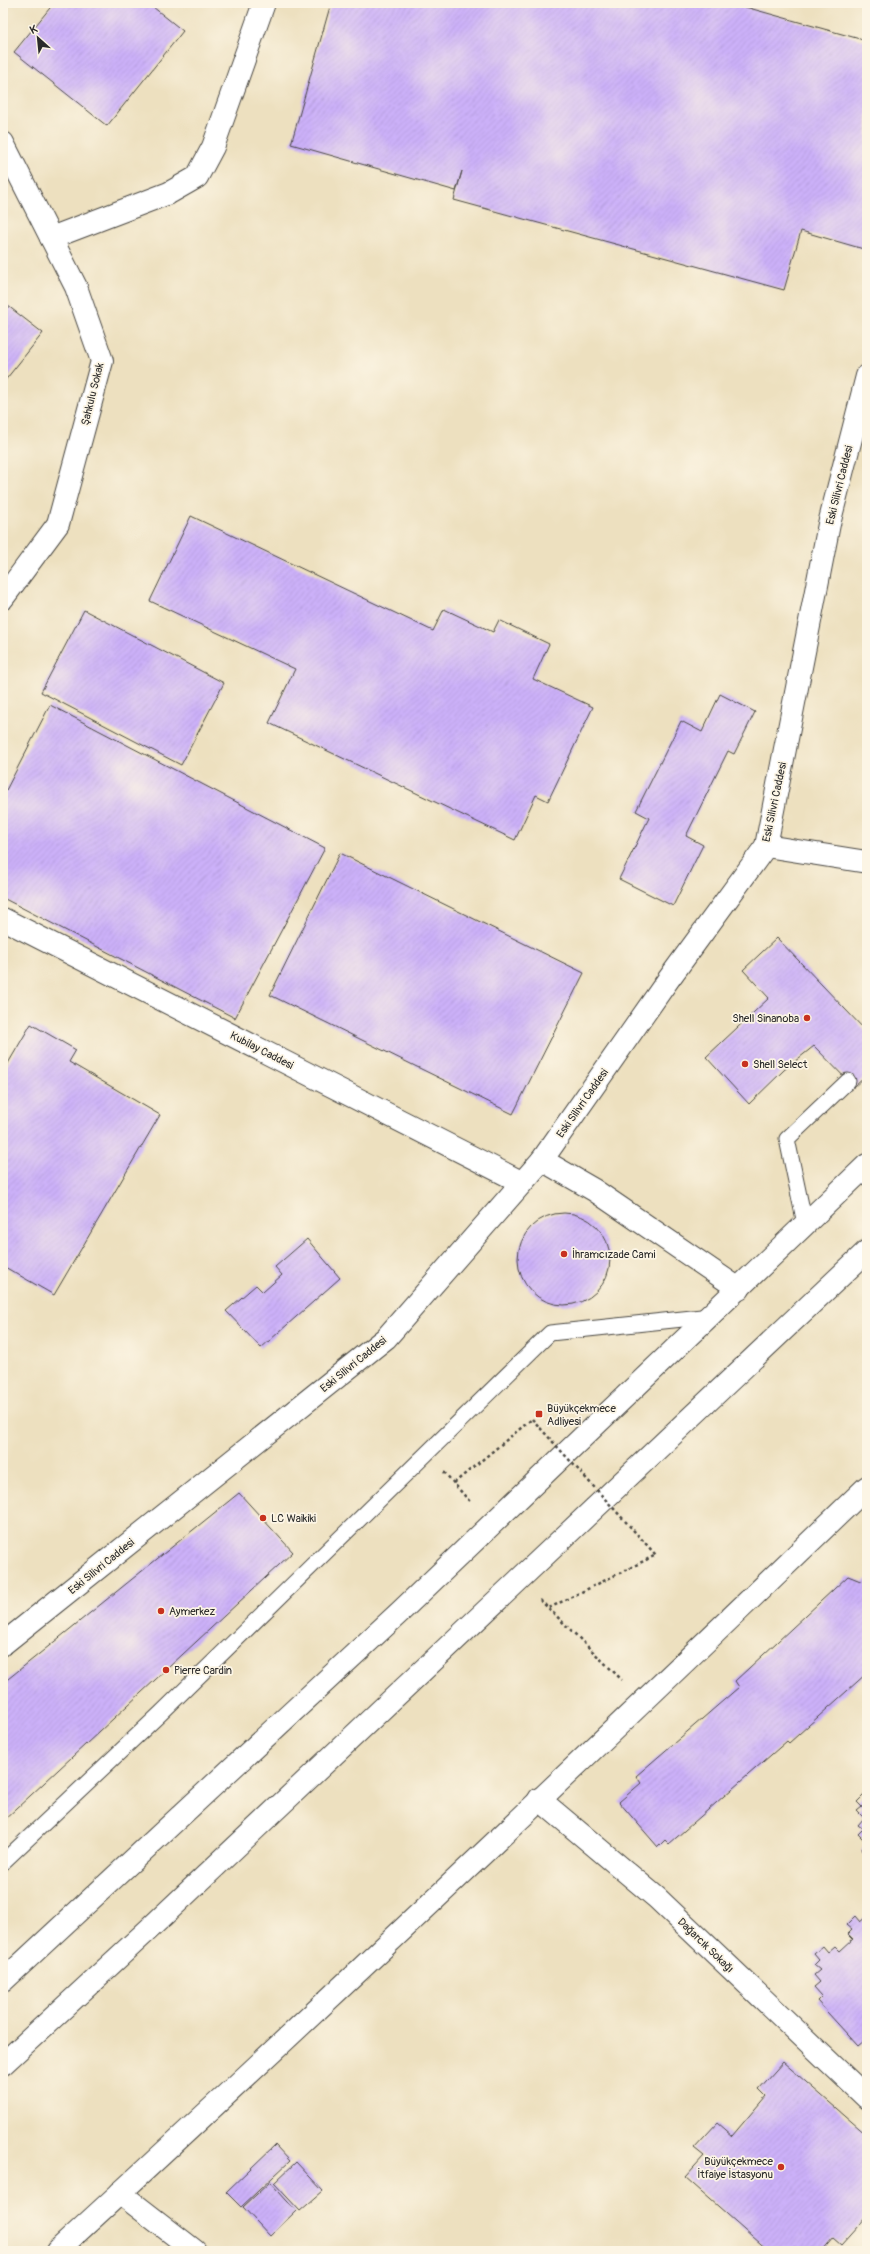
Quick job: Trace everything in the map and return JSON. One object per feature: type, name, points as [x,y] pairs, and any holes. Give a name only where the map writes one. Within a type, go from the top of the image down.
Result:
[{"type":"main road","points":[[51,238],[170,193],[197,177],[213,147],[264,3]]},
{"type":"main road","name":"Şahkulu Sokak","points":[[3,143],[76,287],[102,361],[58,524],[3,598]]},
{"type":"main road","name":"Eski Silivri Caddesi","points":[[3,1644],[386,1338],[521,1182],[542,1160],[668,980],[766,846],[829,524],[867,376]]},
{"type":"main road","points":[[766,846],[867,862]]},
{"type":"main road","name":"Kubilay Caddesi","points":[[3,919],[521,1182]]},
{"type":"main road","points":[[542,1160],[594,1190],[739,1288]]},
{"type":"main road","points":[[3,1981],[491,1526],[867,1165]]},
{"type":"main road","points":[[3,2064],[148,1930],[867,1251]]},
{"type":"main road","points":[[57,2251],[267,2059],[538,1799],[644,1702],[867,1487]]},
{"type":"main road","name":"Dağarcık Sokağı","points":[[538,1799],[657,1898],[867,2098]]},
{"type":"main road","points":[[120,2194],[195,2251]]},
{"type":"lane","points":[[805,1224],[787,1139],[848,1081]]},
{"type":"lane","points":[[3,1862],[160,1714],[550,1334],[711,1316]]},
{"type":"path","points":[[454,1483],[532,1419],[656,1555],[549,1608]]},
{"type":"path","points":[[427,1454],[491,1526]]},
{"type":"path","points":[[518,1580],[549,1608],[644,1702]]},
{"type":"building","points":[[54,3],[148,3],[183,31],[107,126],[14,52]]},
{"type":"building","points":[[331,3],[731,3],[867,41],[867,250],[801,231],[784,290],[454,200],[462,171],[456,191],[291,144]]},
{"type":"building","points":[[3,302],[43,333],[3,383]]},
{"type":"building","points":[[191,516],[433,631],[444,609],[493,632],[499,620],[549,644],[533,679],[593,707],[548,801],[536,795],[515,840],[269,723],[295,669],[150,601]]},
{"type":"building","points":[[84,610],[224,683],[181,765],[41,692]]},
{"type":"building","points":[[720,694],[755,712],[734,754],[728,751],[686,836],[703,845],[673,906],[619,879],[649,818],[636,811],[681,721],[702,732]]},
{"type":"building","points":[[50,705],[325,848],[235,1018],[3,898],[3,796]]},
{"type":"building","points":[[340,853],[584,973],[513,1114],[270,995]]},
{"type":"building","points":[[777,938],[867,1032],[867,1075],[854,1087],[814,1046],[784,1070],[749,1104],[706,1057],[769,998],[743,970]]},
{"type":"building","points":[[31,1024],[76,1050],[69,1062],[160,1115],[54,1295],[3,1266],[3,1072]]},
{"type":"building","name":"İhramcızade Cami","points":[[564,1213],[582,1216],[597,1226],[607,1241],[610,1259],[607,1277],[597,1292],[582,1302],[564,1305],[546,1302],[531,1292],[521,1277],[518,1259],[521,1241],[531,1226],[546,1216]]},
{"type":"building","points":[[307,1239],[340,1278],[261,1348],[226,1311],[256,1285],[263,1292],[282,1275],[275,1267]]},
{"type":"building","name":"Aymerkez","points":[[239,1493],[293,1552],[3,1821],[3,1683]]},
{"type":"building","points":[[848,1576],[863,1582],[867,1579],[867,1673],[789,1743],[787,1741],[669,1844],[665,1840],[658,1847],[619,1802],[641,1783],[636,1776],[739,1687],[735,1681]]},
{"type":"building","points":[[866,1793],[867,1843],[858,1834],[863,1829],[858,1825],[864,1818],[857,1811],[862,1807],[857,1802]]},
{"type":"building","points":[[867,1843],[867,1856],[861,1850]]},
{"type":"building","points":[[855,1916],[860,1922],[866,1917],[867,1918],[867,2042],[865,2040],[858,2046],[817,2001],[822,1996],[814,1987],[820,1982],[814,1975],[820,1970],[814,1965],[819,1960],[814,1954],[823,1946],[828,1952],[835,1946],[840,1951],[853,1939],[848,1934],[852,1930],[846,1925]]},
{"type":"building","name":"Büyükçekmece İtfaiye İstasyonu","points":[[783,2062],[867,2135],[867,2216],[841,2245],[833,2238],[822,2251],[769,2251],[685,2177],[704,2156],[694,2148],[717,2123],[732,2136],[766,2096],[759,2089]]},
{"type":"building","points":[[275,2145],[290,2161],[241,2207],[226,2192]]},
{"type":"building","points":[[296,2162],[323,2191],[300,2211],[274,2183]]},
{"type":"building","points":[[270,2182],[296,2211],[270,2236],[243,2207]]},
{"type":"place","name":"Shell Sinanoba","points":[[807,1018]]},
{"type":"place","name":"Shell Select","points":[[745,1064]]},
{"type":"place","name":"İhramcızade Cami","points":[[564,1254]]},
{"type":"place","name":"Büyükçekmece Adliyesi","points":[[539,1414]]},
{"type":"place","name":"LC Waikiki","points":[[263,1518]]},
{"type":"place","name":"Aymerkez","points":[[161,1611]]},
{"type":"place","name":"Pierre Cardin","points":[[166,1670]]},
{"type":"place","name":"Büyükçekmece İtfaiye İstasyonu","points":[[781,2167]]}]
